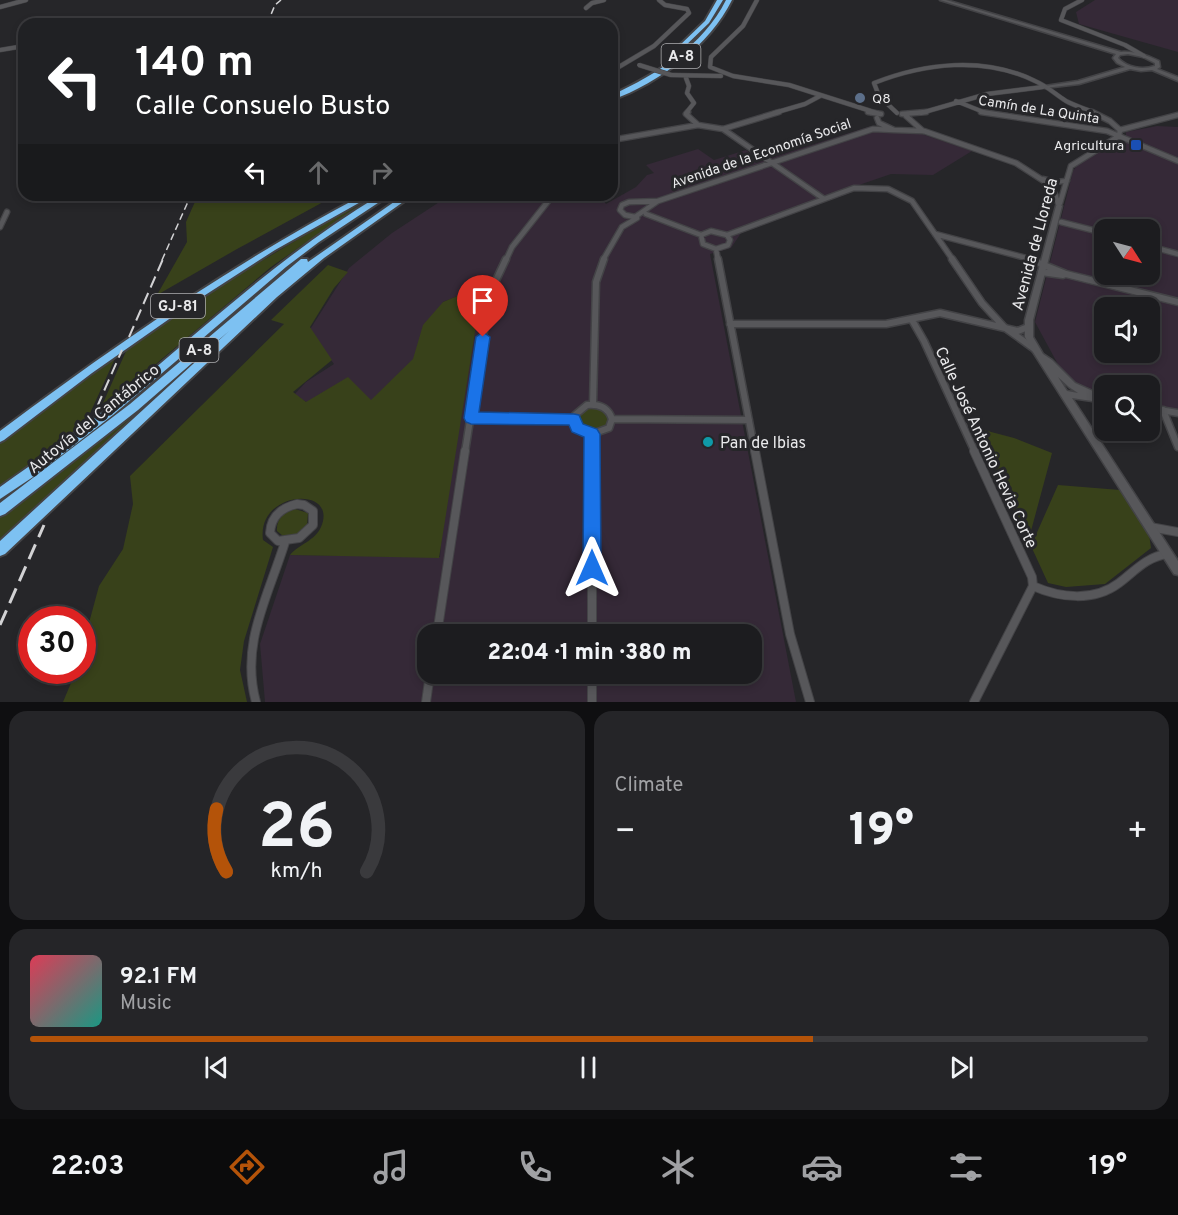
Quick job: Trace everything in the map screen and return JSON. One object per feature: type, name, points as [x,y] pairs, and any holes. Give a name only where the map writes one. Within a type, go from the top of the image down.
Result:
[{"type":"highway","name":"A-8","points":[[618,92],[689,41],[707,22],[720,0]]},
{"type":"highway","name":"A-8","points":[[618,92],[653,75],[698,43],[716,23],[729,0]]},
{"type":"highway","name":"GJ-81","points":[[0,437],[101,360],[174,309],[286,240],[358,201]]},
{"type":"highway","name":"Autovía del Cantábrico","points":[[0,494],[124,399],[277,269],[335,226],[376,201]]},
{"type":"highway","name":"Autovía del Cantábrico","points":[[0,510],[134,407],[284,276],[335,237],[392,201]]},
{"type":"highway","points":[[0,550],[274,295],[321,256],[400,201]]},
{"type":"street","points":[[0,7],[26,0]]},
{"type":"street","points":[[586,8],[592,3],[604,0]]},
{"type":"street","points":[[618,68],[630,63],[669,34],[689,13],[687,9],[665,5],[659,0]]},
{"type":"street","points":[[757,0],[743,26],[709,61],[710,67],[722,73],[789,85],[868,112],[880,117],[894,130]]},
{"type":"street","points":[[942,0],[1122,54]]},
{"type":"street","points":[[1082,0],[1065,9],[1061,20],[1125,45],[1135,53],[1154,60],[1155,68]]},
{"type":"street","points":[[1,50],[18,47]]},
{"type":"street","points":[[1106,49],[1122,66],[1155,68],[1178,79]]},
{"type":"street","points":[[1115,56],[1135,53]]},
{"type":"street","points":[[630,63],[686,78],[710,74],[742,81],[756,80]]},
{"type":"street","points":[[1059,206],[1053,190],[1043,179],[1016,163],[924,131],[914,122],[887,106],[874,88],[874,83],[918,70],[951,64],[975,64],[999,68],[1047,87],[1066,101],[1104,118],[1120,133],[1178,161]]},
{"type":"street","points":[[880,117],[919,114],[956,101],[987,94],[1047,87],[1100,76],[1122,66]]},
{"type":"street","points":[[686,78],[689,86],[687,93],[694,104],[686,114],[699,125]]},
{"type":"street","points":[[618,140],[699,125],[723,129],[805,104],[820,96]]},
{"type":"street","name":"Camín de La Quinta","points":[[956,101],[983,113],[1120,133]]},
{"type":"street","points":[[880,117],[887,106]]},
{"type":"street","points":[[907,130],[914,128],[914,122],[919,114]]},
{"type":"street","points":[[1120,133],[1178,115]]},
{"type":"street","name":"Avenida de la Economía Social","points":[[873,129],[880,117]]},
{"type":"street","points":[[723,129],[824,199]]},
{"type":"street","name":"Avenida de la Economía Social","points":[[640,202],[658,201],[873,129],[924,131]]},
{"type":"street","name":"Avenida de Lloreda","points":[[1038,353],[1028,327],[1066,181],[1074,163],[1120,133]]},
{"type":"street","points":[[1043,179],[1056,182],[1066,181]]},
{"type":"street","points":[[647,212],[701,235],[711,231],[727,235],[860,187],[888,189],[912,201],[964,278],[1004,327],[1052,362],[1072,386],[1094,396]]},
{"type":"street","points":[[439,624],[490,293],[512,247],[548,201]]},
{"type":"street","name":"Avenida de la Economía Social","points":[[647,212],[658,201]]},
{"type":"street","points":[[622,227],[620,207],[625,203],[640,202],[648,207],[647,212]]},
{"type":"street","points":[[0,227],[7,212]]},
{"type":"street","points":[[593,404],[596,282],[604,258],[622,227],[647,212]]},
{"type":"street","points":[[622,213],[638,217]]},
{"type":"street","points":[[1061,222],[1094,230]]},
{"type":"street","points":[[935,234],[963,240],[1043,268],[1178,302]]},
{"type":"street","points":[[701,235],[703,244],[716,249],[728,245],[730,240],[727,235]]},
{"type":"street","points":[[716,249],[790,634],[810,702]]},
{"type":"street","points":[[1160,249],[1178,254]]},
{"type":"street","points":[[730,324],[853,325],[912,320],[940,313],[1018,331],[1028,327]]},
{"type":"street","name":"Calle José Antonio Hevia Corte","points":[[912,320],[924,341],[1028,567],[1033,586]]},
{"type":"street","points":[[1038,353],[1178,570]]},
{"type":"street","points":[[1066,394],[1094,398]]},
{"type":"street","points":[[1083,421],[1081,406],[1094,401]]},
{"type":"street","points":[[593,404],[608,410],[612,419],[604,431],[592,434],[578,428],[574,419],[582,407],[593,404]]},
{"type":"street","points":[[1160,410],[1178,413]]},
{"type":"street","points":[[1163,410],[1178,447]]},
{"type":"street","points":[[471,418],[574,419]]},
{"type":"street","points":[[612,419],[749,420]]},
{"type":"street","points":[[592,434],[592,624]]},
{"type":"street","points":[[297,504],[309,507],[315,516],[311,528],[300,538],[285,542],[273,538],[270,533],[272,520],[282,509],[290,506],[297,504]]},
{"type":"street","points":[[1149,527],[1178,532]]},
{"type":"street","points":[[256,702],[249,671],[252,644],[285,542]]},
{"type":"street","points":[[974,702],[1033,586],[1055,594],[1099,593],[1109,590],[1154,555],[1167,554]]},
{"type":"street","points":[[426,702],[429,684]]},
{"type":"street","points":[[592,684],[592,702]]},
{"type":"shaded area","points":[[1095,0],[1178,0],[1178,52],[1079,24],[1076,12]]},
{"type":"shaded area","points":[[871,126],[881,132],[919,133],[972,151],[933,175],[891,174],[859,185],[860,189],[741,233],[731,248],[710,254],[796,702],[265,702],[260,644],[290,555],[440,557],[460,295],[443,302],[416,362],[372,402],[310,404],[294,395],[306,382],[334,364],[309,331],[349,268],[392,233],[441,201],[603,201],[606,204],[618,201],[618,197],[636,187],[647,175],[654,173],[646,165],[698,149],[714,160],[746,150],[761,161]]},
{"type":"shaded area","points":[[1157,126],[1178,127],[1178,409],[1160,406],[1160,375],[1094,375],[1094,392],[1074,385],[1061,370],[1035,322],[1073,171],[1078,164],[1126,136],[1126,132]]},
{"type":"green space","points":[[195,201],[325,201],[157,295],[187,242],[186,222]]},
{"type":"green space","points":[[363,203],[271,267],[99,412],[127,349],[221,285]]},
{"type":"green space","points":[[328,265],[348,272],[334,288],[310,327],[332,360],[293,392],[306,402],[348,377],[371,400],[413,359],[423,325],[443,302],[460,295],[458,303],[478,313],[439,558],[290,555],[318,532],[323,513],[319,504],[309,499],[296,499],[283,503],[272,511],[264,523],[263,540],[273,547],[244,641],[240,670],[247,702],[63,702],[71,684],[96,684],[96,606],[94,606],[99,586],[123,549],[133,504],[130,476],[284,324],[271,320]]},
{"type":"green space","points":[[118,352],[86,422],[0,486],[0,442]]},
{"type":"green space","points":[[147,404],[135,419],[0,543],[0,516]]},
{"type":"green space","points":[[592,407],[602,409],[609,419],[602,428],[595,430],[583,427],[578,421],[580,413]]},
{"type":"green space","points":[[976,428],[1014,438],[1052,453],[1028,542]]},
{"type":"green space","points":[[1058,485],[1120,490],[1149,534],[1151,548],[1105,584],[1066,587],[1048,583],[1031,546]]},
{"type":"green space","points":[[295,509],[308,513],[307,526],[299,534],[283,536],[277,531],[279,520],[284,514]]},
{"type":"railway","points":[[270,18],[275,5],[281,0]]},
{"type":"railway","points":[[162,260],[188,201]]},
{"type":"railway","points":[[129,337],[163,259]]},
{"type":"railway","points":[[97,407],[122,350]]},
{"type":"railway","points":[[0,625],[44,525]]},
{"type":"place","name":"Q8","points":[[860,98]]},
{"type":"place","name":"Agricultura","points":[[1136,145]]},
{"type":"place","name":"Pan de Ibias","points":[[708,442]]},
{"type":"route","points":[[483,337],[471,418],[574,419],[578,428],[592,434],[592,568]]}]
